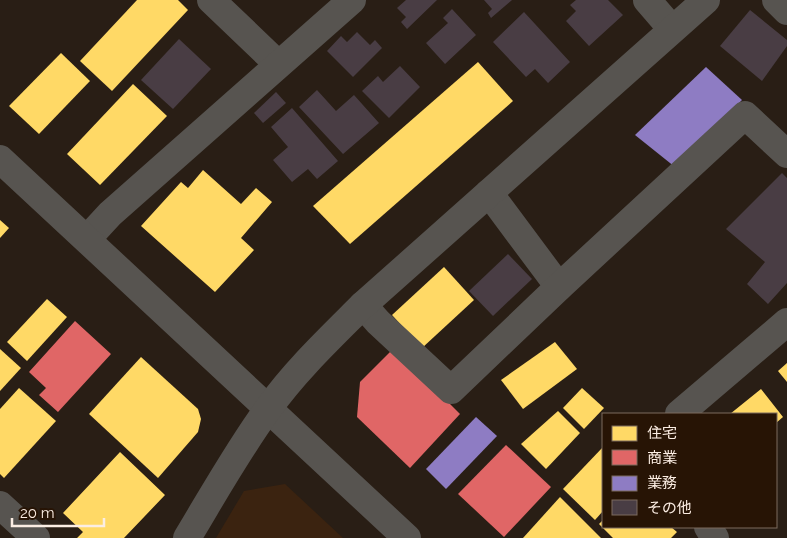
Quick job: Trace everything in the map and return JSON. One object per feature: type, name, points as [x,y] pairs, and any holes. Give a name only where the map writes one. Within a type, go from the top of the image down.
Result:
[{"type":"street","points":[[211,0],[278,64]]},
{"type":"street","points":[[86,239],[110,214],[352,0]]},
{"type":"street","points":[[647,0],[672,30]]},
{"type":"street","points":[[187,538],[226,471],[268,408],[311,358],[362,305],[706,0]]},
{"type":"street","points":[[776,0],[787,10]]},
{"type":"street","points":[[362,305],[450,390],[746,115],[787,154]]},
{"type":"street","points":[[0,159],[407,538]]},
{"type":"street","points":[[489,193],[559,287]]},
{"type":"street","points":[[680,413],[787,322]]},
{"type":"street","points":[[0,505],[36,538]]},
{"type":"shaded area","points":[[285,484],[343,538],[216,538],[244,491]]},
{"type":"building: 住宅","points":[[137,0],[178,0],[188,10],[112,91],[80,61]]},
{"type":"building: 住宅","points":[[61,53],[90,81],[39,134],[9,106]]},
{"type":"building: 住宅","points":[[478,62],[513,101],[350,244],[313,206]]},
{"type":"building: 住宅","points":[[133,84],[167,116],[100,185],[67,154]]},
{"type":"building: 住宅","points":[[203,170],[241,204],[256,188],[272,202],[241,238],[254,250],[215,292],[141,226],[181,182],[188,188]]},
{"type":"building: 住宅","points":[[0,220],[9,228],[0,238]]},
{"type":"building: 住宅","points":[[444,267],[474,300],[422,348],[392,315]]},
{"type":"building: 住宅","points":[[47,299],[67,317],[27,361],[7,342]]},
{"type":"building: 住宅","points":[[555,342],[577,369],[523,409],[501,380]]},
{"type":"building: 住宅","points":[[0,349],[21,368],[0,391]]},
{"type":"building: 住宅","points":[[141,357],[198,409],[201,419],[198,432],[158,478],[89,414]]},
{"type":"building: 住宅","points":[[787,363],[787,382],[778,371]]},
{"type":"building: 住宅","points":[[19,388],[56,421],[4,478],[0,474],[0,409]]},
{"type":"building: 住宅","points":[[582,388],[604,408],[584,429],[563,408]]},
{"type":"building: 住宅","points":[[761,389],[783,417],[777,422],[777,413],[731,413]]},
{"type":"building: 住宅","points":[[558,411],[580,433],[546,469],[521,444]]},
{"type":"building: 住宅","points":[[602,448],[602,512],[595,520],[563,489]]},
{"type":"building: 住宅","points":[[120,452],[165,495],[124,538],[77,538],[83,532],[63,513]]},
{"type":"building: 住宅","points":[[560,497],[601,538],[523,538]]},
{"type":"building: 住宅","points":[[603,528],[672,528],[677,532],[671,538],[613,538]]},
{"type":"building: 商業","points":[[75,321],[111,354],[58,412],[39,395],[46,388],[29,372]]},
{"type":"building: 商業","points":[[394,348],[460,414],[410,468],[357,417],[360,382]]},
{"type":"building: 商業","points":[[506,445],[551,487],[504,537],[458,494]]},
{"type":"building: 業務","points":[[706,67],[742,100],[675,167],[635,135]]},
{"type":"building: 業務","points":[[476,417],[497,436],[446,489],[426,469]]},
{"type":"building: その他","points":[[406,0],[437,0],[407,29],[401,22],[406,17],[397,8]]},
{"type":"building: その他","points":[[484,0],[512,0],[491,18],[488,13],[492,9]]},
{"type":"building: その他","points":[[576,0],[608,0],[623,15],[589,46],[566,21],[576,11],[570,5]]},
{"type":"building: その他","points":[[452,9],[476,35],[445,64],[426,43],[448,23],[443,18]]},
{"type":"building: その他","points":[[750,10],[787,40],[787,46],[762,81],[720,46]]},
{"type":"building: その他","points":[[524,12],[570,62],[548,83],[535,69],[526,77],[493,42]]},
{"type":"building: その他","points":[[357,32],[370,45],[375,40],[382,48],[353,77],[327,51],[341,36],[347,42]]},
{"type":"building: その他","points":[[179,39],[211,69],[173,109],[141,80]]},
{"type":"building: その他","points":[[400,66],[420,87],[389,118],[362,91],[378,76],[383,82]]},
{"type":"building: その他","points":[[317,90],[336,111],[354,95],[379,123],[343,154],[299,107]]},
{"type":"building: その他","points":[[276,92],[286,103],[263,123],[254,113]]},
{"type":"building: その他","points":[[292,108],[338,161],[317,179],[308,169],[292,182],[273,160],[288,147],[271,127]]},
{"type":"building: その他","points":[[782,173],[787,178],[787,283],[768,304],[747,284],[765,262],[726,229]]},
{"type":"building: その他","points":[[508,254],[532,279],[493,316],[469,291]]}]
